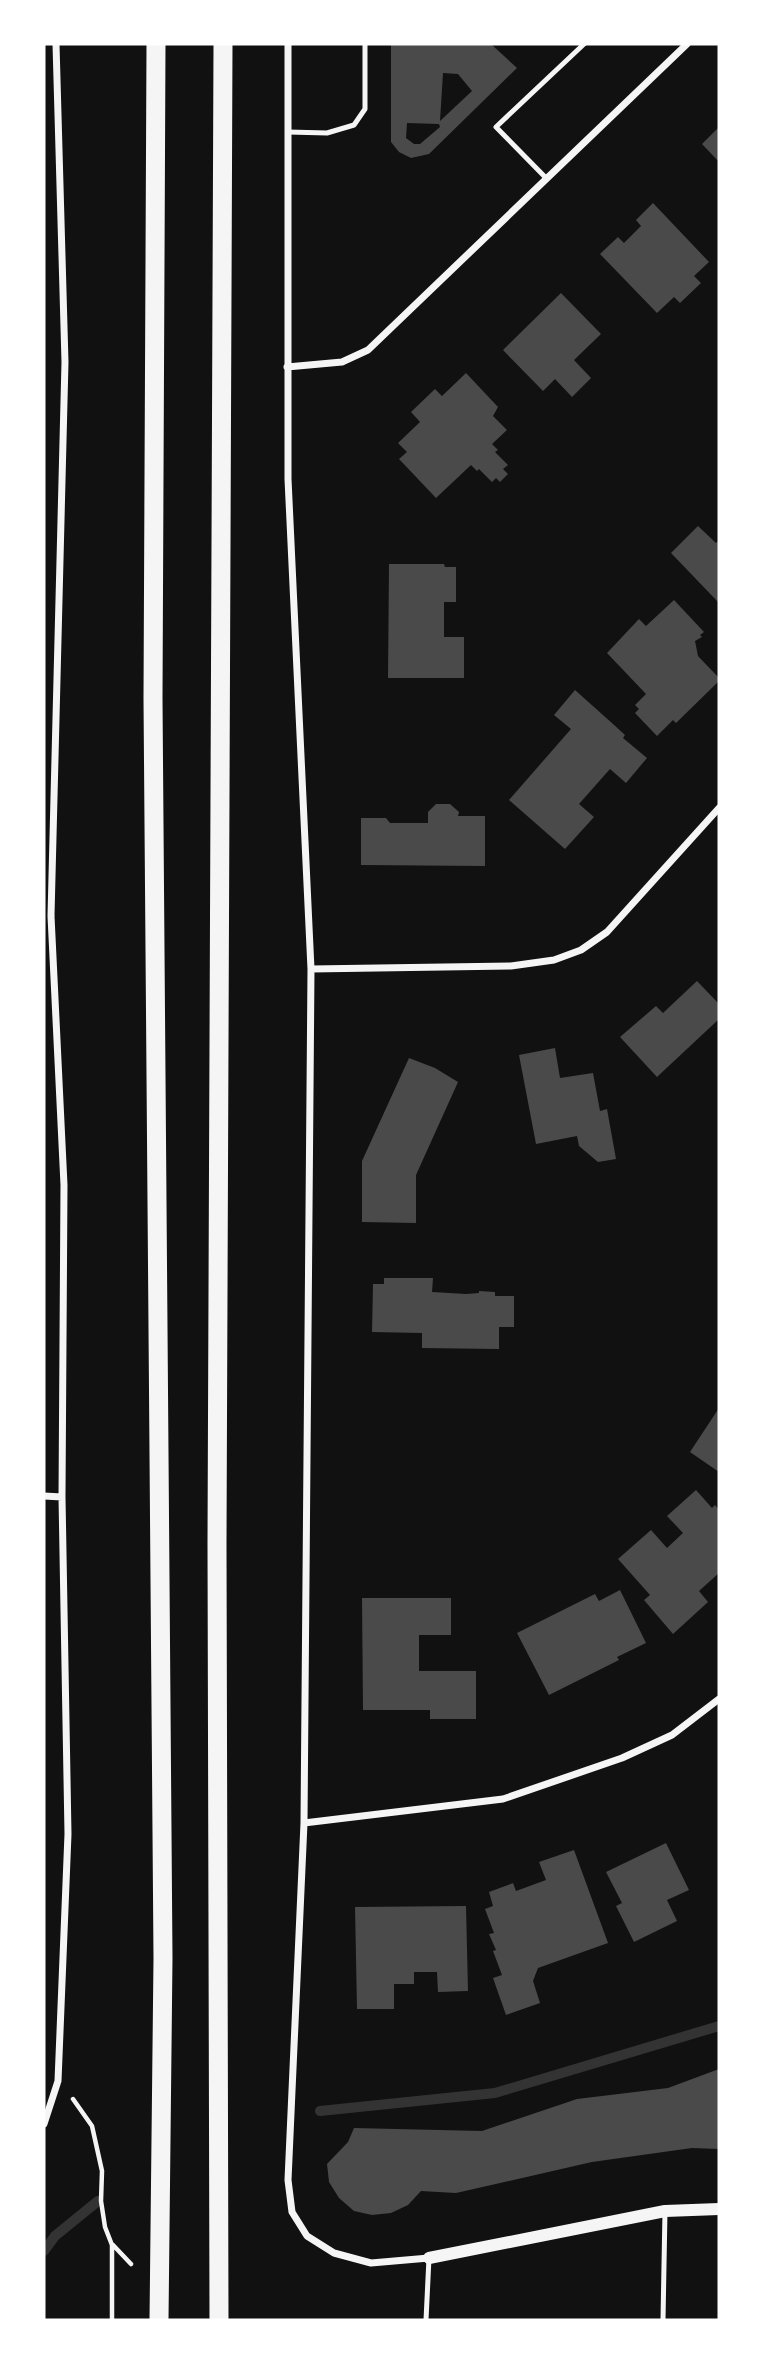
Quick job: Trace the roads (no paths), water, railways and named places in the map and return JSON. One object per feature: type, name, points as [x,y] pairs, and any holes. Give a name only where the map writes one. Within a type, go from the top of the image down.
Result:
[{"type":"highway","points":[[156,44],[153,712],[163,1958],[159,2320]]},
{"type":"highway","points":[[219,2320],[218,1529],[223,44]]},
{"type":"street","points":[[44,2124],[58,2081],[68,1834],[61,1497],[64,1185],[51,916],[65,362],[56,44]]},
{"type":"street","points":[[288,44],[288,479],[311,969],[304,1823],[288,2180],[292,2211],[307,2235],[334,2253],[371,2263],[429,2258],[665,2211],[719,2209]]},
{"type":"street","points":[[287,366],[342,362],[368,350],[687,44]]},
{"type":"street","points":[[311,969],[511,966],[554,960],[581,950],[607,932],[719,808]]},
{"type":"street","points":[[44,911],[51,916]]},
{"type":"street","points":[[44,1496],[61,1497]]},
{"type":"street","points":[[304,1823],[503,1800],[622,1758],[672,1735],[719,1699]]},
{"type":"lane","points":[[288,132],[327,133],[354,125],[365,109],[365,44]]},
{"type":"lane","points":[[547,179],[496,127],[584,44]]},
{"type":"lane","points":[[663,2320],[665,2211]]},
{"type":"lane","points":[[426,2320],[429,2258]]},
{"type":"waterway","points":[[320,2111],[495,2093],[719,2026]]},
{"type":"waterway","points":[[44,2251],[55,2236],[98,2201]]}]
